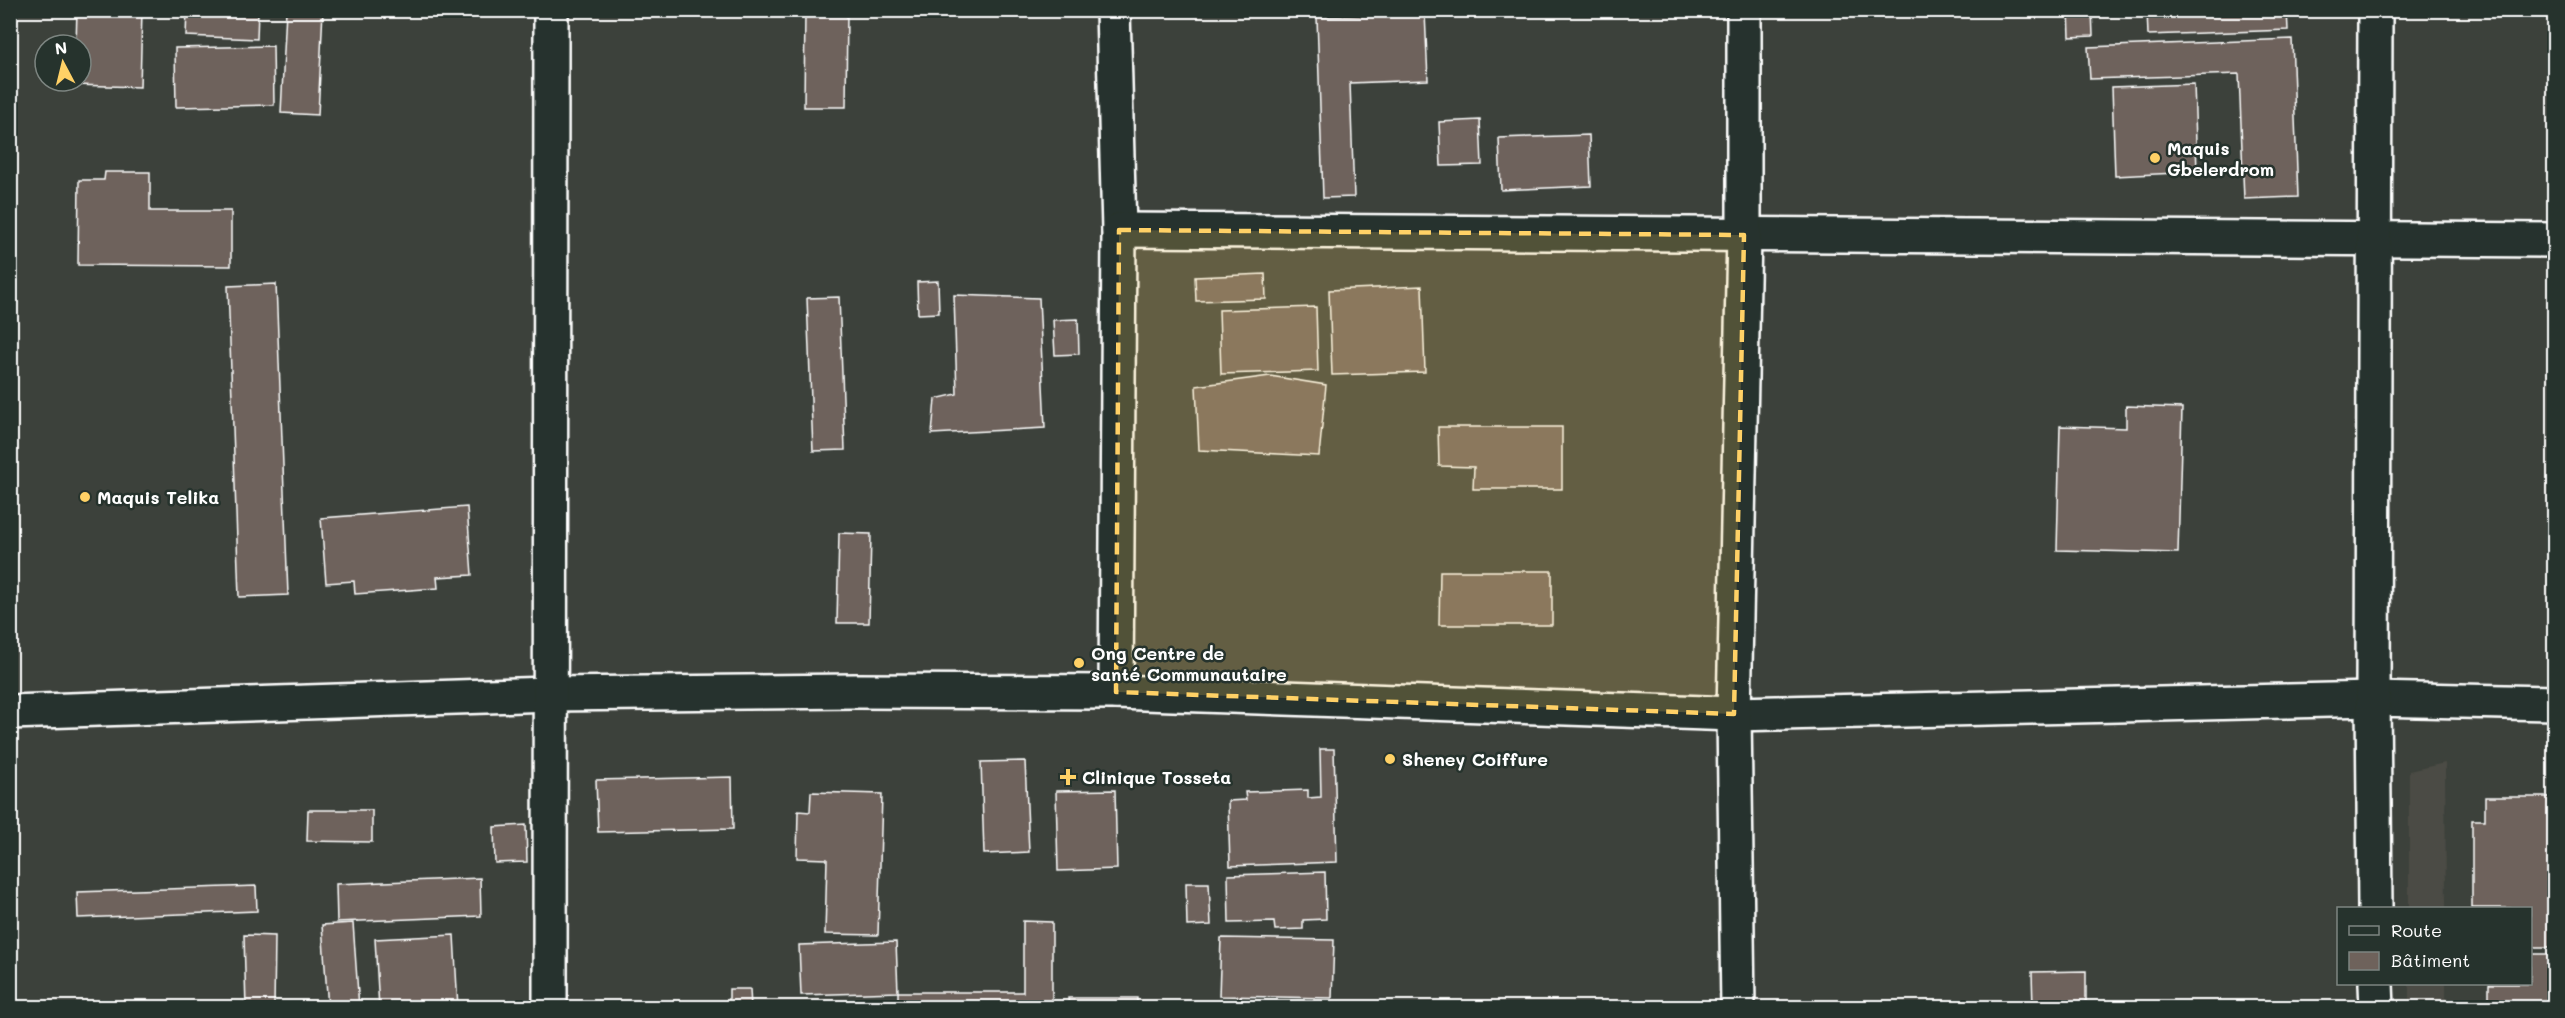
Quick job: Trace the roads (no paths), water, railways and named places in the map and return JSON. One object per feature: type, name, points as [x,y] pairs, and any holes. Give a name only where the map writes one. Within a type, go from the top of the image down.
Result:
[{"type":"street","points":[[550,1008],[551,10]]},
{"type":"street","points":[[1113,10],[1119,230],[1116,692]]},
{"type":"street","points":[[1738,1008],[1734,714],[1744,235],[1744,10]]},
{"type":"street","points":[[2375,10],[2373,699],[2375,907]]},
{"type":"street","points":[[1119,230],[2554,240]]},
{"type":"street","points":[[10,712],[550,694],[1116,692],[1734,714],[2373,699],[2554,703]]},
{"type":"street","points":[[2376,985],[2377,1008]]},
{"type":"place","name":"Maquis Gbelerdrom","points":[[2155,158]]},
{"type":"place","name":"Maquis Telika","points":[[85,497]]},
{"type":"place","name":"Ong Centre de santé Communautaire","points":[[1079,663]]},
{"type":"place","name":"Sheney Coiffure","points":[[1390,759]]},
{"type":"place","name":"Clinique Tosseta","points":[[1068,777]]}]
